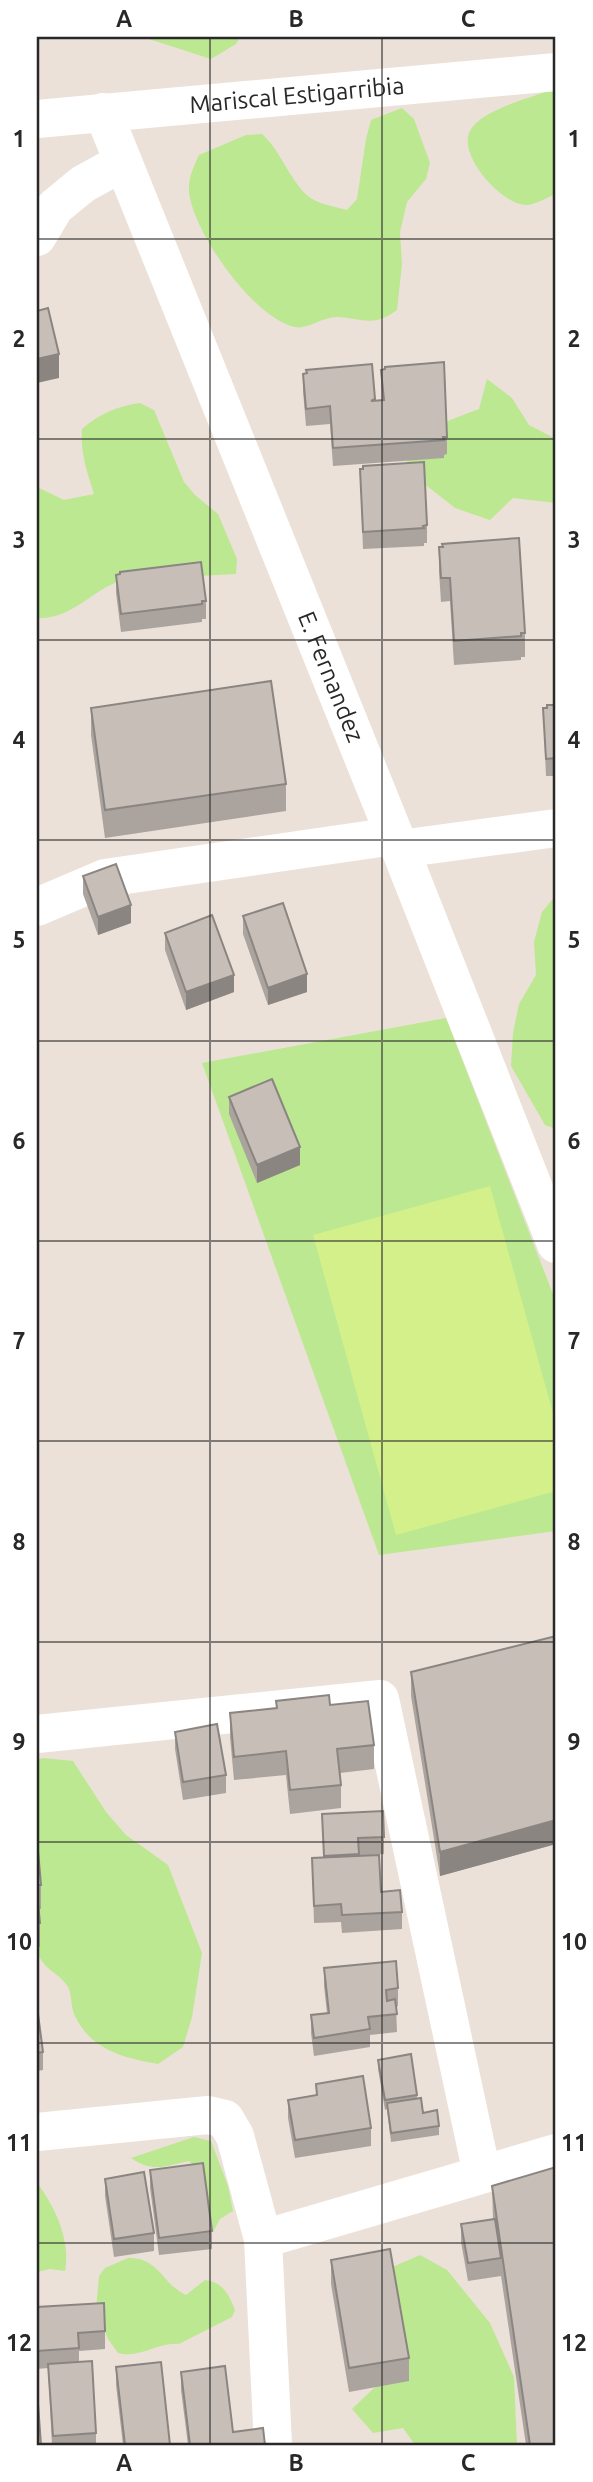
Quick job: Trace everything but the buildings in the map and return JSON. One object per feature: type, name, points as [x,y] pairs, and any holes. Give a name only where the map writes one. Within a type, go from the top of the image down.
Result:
[{"type":"street","name":"Mariscal Estigarribia","points":[[37,119],[556,72]]},
{"type":"street","name":"E. Fernandez","points":[[103,112],[556,1244]]},
{"type":"street","points":[[37,237],[55,207],[83,184],[123,162]]},
{"type":"street","points":[[37,907],[105,878],[397,842],[556,828]]},
{"type":"street","points":[[37,1734],[380,1699],[482,2174]]},
{"type":"street","points":[[37,2132],[208,2115],[225,2119],[235,2136],[263,2239],[273,2445]]},
{"type":"street","points":[[263,2239],[556,2153]]},
{"type":"green space","points":[[147,37],[240,37],[236,44],[211,59]]},
{"type":"green space","points":[[551,90],[556,93],[556,194],[530,205],[516,203],[494,188],[476,165],[470,153],[470,131],[484,117],[495,111]]},
{"type":"green space","points":[[402,108],[414,119],[430,163],[426,179],[407,202],[400,232],[402,264],[397,310],[381,319],[368,321],[336,317],[300,327],[279,320],[244,291],[201,228],[189,191],[190,177],[199,155],[246,135],[262,134],[306,194],[318,202],[347,210],[357,199],[371,120]]},
{"type":"green space","points":[[487,379],[512,398],[529,425],[556,439],[556,503],[513,498],[490,520],[455,508],[403,467],[422,439],[450,420],[479,409]]},
{"type":"green space","points":[[140,403],[154,410],[184,482],[218,514],[237,559],[236,574],[122,580],[60,614],[37,618],[37,487],[64,500],[94,494],[83,454],[82,429],[109,412]]},
{"type":"green space","points":[[556,895],[556,1129],[545,1125],[511,1066],[513,1033],[519,1004],[536,975],[534,942],[542,912]]},
{"type":"green space","points":[[446,1018],[556,1302],[556,1531],[379,1555],[202,1063]]},
{"type":"green space","points":[[490,1186],[556,1424],[556,1491],[396,1535],[313,1235]]},
{"type":"green space","points":[[43,1758],[73,1761],[106,1812],[126,1835],[168,1865],[202,1953],[192,2017],[183,2047],[158,2064],[121,2055],[99,2045],[90,2037],[75,2016],[68,1987],[47,1967],[37,1952],[37,1760]]},
{"type":"green space","points":[[194,2137],[211,2141],[228,2186],[233,2211],[220,2219],[213,2232],[209,2203],[201,2176],[189,2161],[153,2167],[131,2158]]},
{"type":"green space","points":[[37,2183],[50,2202],[64,2236],[65,2271],[50,2269],[37,2272]]},
{"type":"green space","points":[[420,2255],[447,2270],[490,2323],[514,2377],[517,2445],[415,2445],[403,2428],[373,2433],[352,2409],[374,2388],[404,2374],[388,2269]]},
{"type":"green space","points":[[128,2258],[154,2266],[186,2295],[205,2280],[216,2283],[230,2299],[235,2310],[232,2317],[179,2344],[163,2345],[134,2354],[118,2353],[108,2339],[96,2309],[99,2276],[105,2268]]}]
